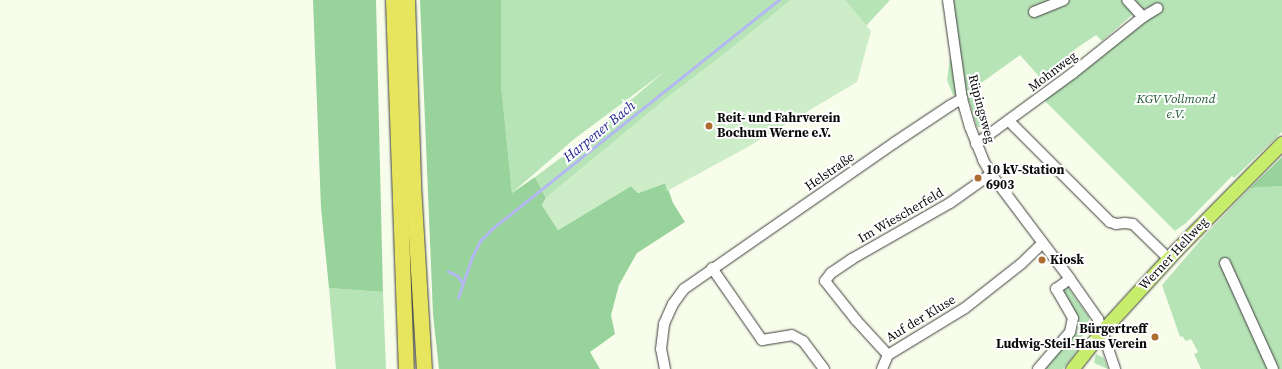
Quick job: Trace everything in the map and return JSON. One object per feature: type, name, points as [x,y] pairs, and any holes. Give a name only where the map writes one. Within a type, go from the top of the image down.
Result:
[{"type":"highway","points":[[393,0],[406,369]]},
{"type":"highway","points":[[407,0],[414,216],[424,369]]},
{"type":"main road","name":"Werner Hellweg","points":[[1072,369],[1102,331],[1168,258],[1282,143]]},
{"type":"street","name":"Rüpingsweg","points":[[948,0],[962,99],[976,144],[991,174],[1070,279],[1098,319],[1115,369]]},
{"type":"street","points":[[1034,12],[1064,0]]},
{"type":"street","points":[[1127,0],[1143,17]]},
{"type":"street","name":"Mohnweg","points":[[976,144],[1009,121],[1143,17],[1158,8]]},
{"type":"street","name":"Helstraße","points":[[665,369],[661,349],[661,336],[664,324],[673,304],[684,289],[712,268],[962,99]]},
{"type":"street","points":[[1009,121],[1110,222],[1116,224],[1133,224],[1168,258]]},
{"type":"street","name":"Im Wiescherfeld","points":[[825,281],[826,277],[841,266],[950,203],[991,174]]},
{"type":"street","name":"Auf der Kluse","points":[[825,281],[856,320],[888,355],[965,308],[1010,273],[1043,243]]},
{"type":"street","points":[[1225,263],[1273,369]]},
{"type":"street","points":[[712,268],[762,340],[792,335],[803,342],[824,369]]},
{"type":"street","points":[[1038,369],[1070,332],[1073,318],[1056,288],[1070,279]]},
{"type":"street","points":[[882,369],[888,355]]},
{"type":"green space","points":[[313,0],[376,0],[383,292],[329,288],[321,208]]},
{"type":"green space","points":[[420,0],[501,0],[501,84],[512,193],[535,177],[546,198],[542,205],[558,230],[631,186],[638,193],[666,183],[673,203],[685,222],[637,253],[619,285],[611,315],[615,334],[590,352],[600,369],[439,369],[433,314]]},
{"type":"green space","points":[[501,0],[791,0],[662,102],[546,198],[535,177],[570,151],[664,72],[573,140],[512,193],[501,84]]},
{"type":"green space","name":"Reit- und Fahrverein Bochum Werne e.V.","points":[[791,0],[845,0],[871,31],[857,82],[744,149],[667,191],[665,183],[638,193],[631,186],[558,230],[542,205],[546,198],[662,102]]},
{"type":"green space","points":[[845,0],[890,0],[866,26]]},
{"type":"green space","name":"KGV Vollmond e.V.","points":[[953,0],[1282,0],[1282,132],[1234,178],[1232,176],[1186,223],[1175,231],[1044,100],[1159,11],[1146,8],[1133,14],[1102,41],[1096,35],[1074,50],[1079,59],[1045,83],[1020,55],[977,86],[985,127],[977,127],[968,98],[953,95],[947,80],[950,58],[961,62]]},
{"type":"green space","points":[[1282,157],[1282,186],[1250,188]]},
{"type":"green space","points":[[1282,186],[1282,369],[1201,369],[1194,354],[1198,352],[1191,339],[1186,341],[1182,336],[1180,337],[1162,285],[1205,235],[1250,188]]},
{"type":"green space","points":[[1067,286],[1089,317],[1089,325],[1078,344],[1081,346],[1063,369],[1045,369],[1077,331],[1079,322],[1062,291]]},
{"type":"green space","points":[[329,288],[383,292],[386,369],[336,369]]},
{"type":"green space","points":[[1096,354],[1104,358],[1108,369],[1094,363]]},
{"type":"waterway","name":"Harpener Bach","points":[[458,298],[472,257],[480,241],[493,228],[779,0]]},
{"type":"waterway","points":[[448,271],[458,276],[462,282]]},
{"type":"place","name":"Reit- und Fahrverein Bochum Werne e.V.","points":[[709,126]]},
{"type":"place","name":"10 kV-Station 6903","points":[[978,178]]},
{"type":"place","name":"Kiosk","points":[[1042,260]]},
{"type":"place","name":"Bürgertreff Ludwig-Steil-Haus Verein","points":[[1155,337]]}]
